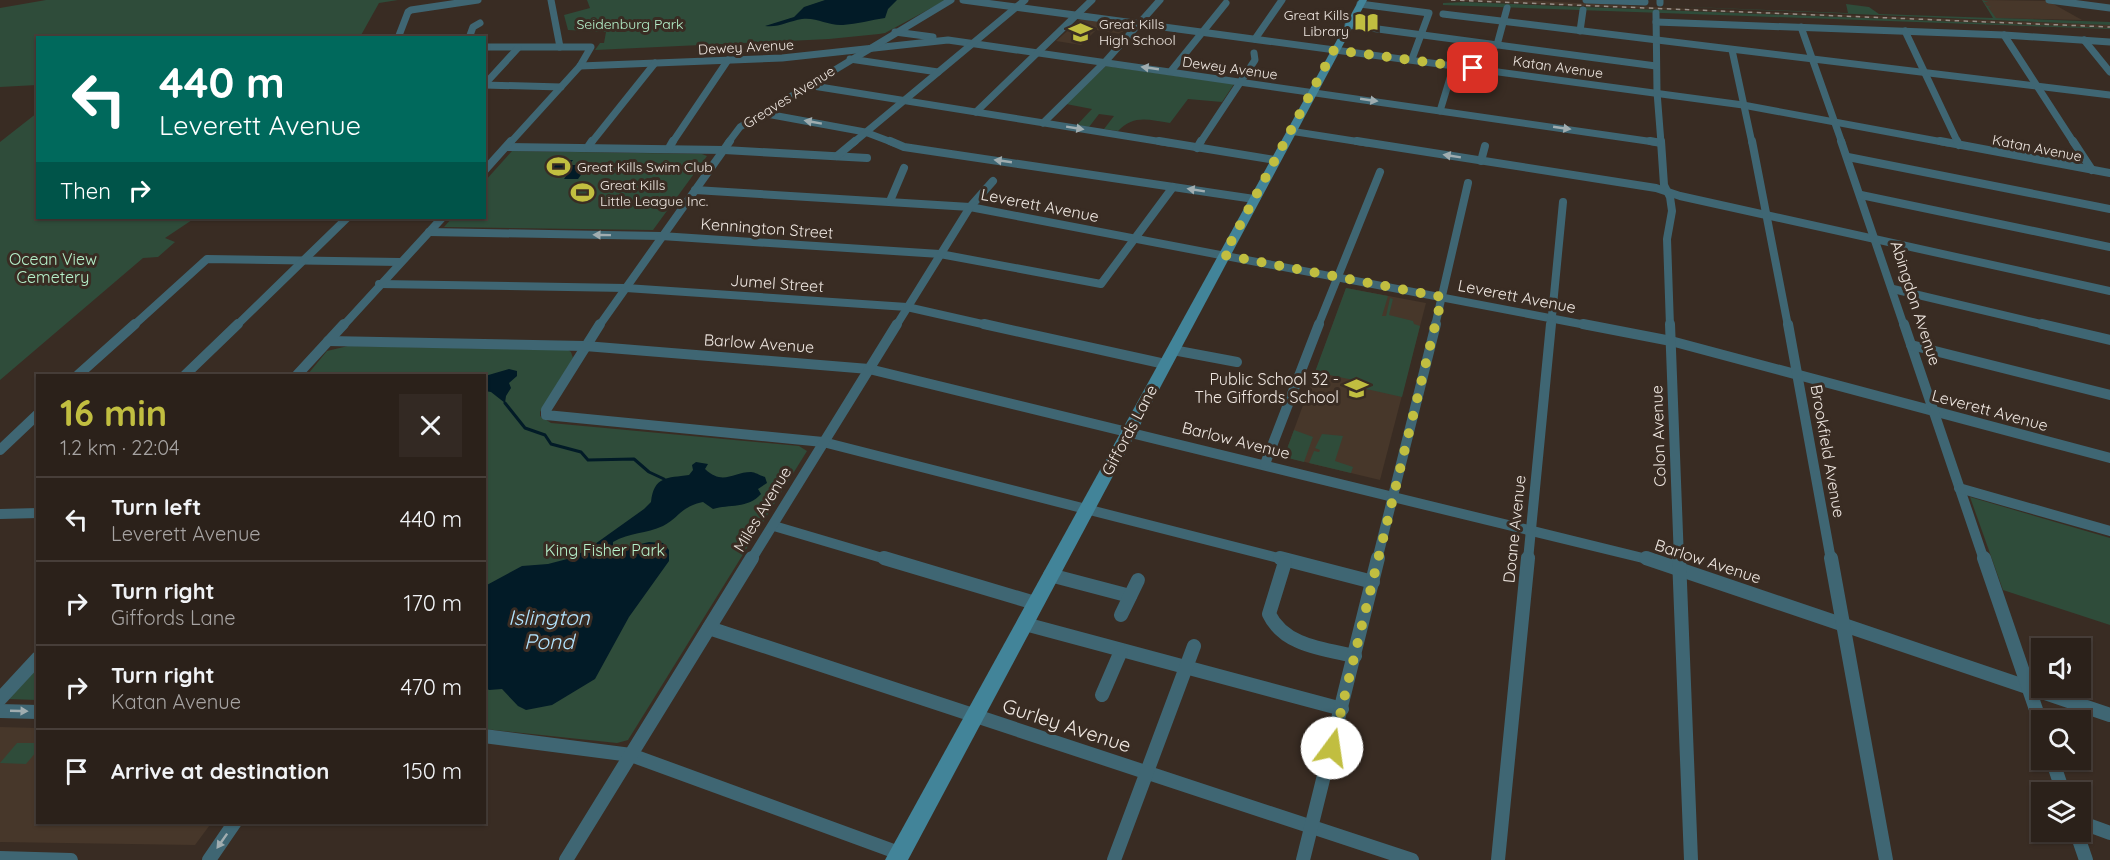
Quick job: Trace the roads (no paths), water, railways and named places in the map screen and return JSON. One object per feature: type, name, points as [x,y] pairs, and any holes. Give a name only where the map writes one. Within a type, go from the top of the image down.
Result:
[{"type":"street","points":[[399,36],[411,9],[478,0]]},
{"type":"street","points":[[551,0],[560,46]]},
{"type":"street","name":"Greaves Avenue","points":[[824,442],[546,415],[546,410],[585,346],[740,127],[951,0]]},
{"type":"street","name":"Katan Avenue","points":[[963,0],[1657,92],[1743,105],[2110,173]]},
{"type":"street","points":[[837,156],[1025,0]]},
{"type":"street","points":[[976,112],[1092,0]]},
{"type":"street","points":[[1043,123],[1105,62],[1160,0]]},
{"type":"street","points":[[1255,39],[1282,0]]},
{"type":"street","points":[[1586,0],[1645,2]]},
{"type":"street","points":[[2049,0],[2110,8]]},
{"type":"street","points":[[1362,2],[1429,13],[1412,59]]},
{"type":"street","name":"Giffords Lane","points":[[898,857],[1311,92],[1362,2]]},
{"type":"street","points":[[1171,71],[1226,3]]},
{"type":"street","points":[[1497,45],[1507,8]]},
{"type":"street","points":[[1580,31],[1584,10]]},
{"type":"street","name":"Colon Avenue","points":[[1656,13],[1657,92],[1664,185],[1669,192],[1672,222],[1666,239],[1691,860]]},
{"type":"street","points":[[1443,14],[2110,95]]},
{"type":"street","points":[[1656,22],[2004,34],[2110,42]]},
{"type":"street","points":[[470,36],[473,27],[480,23]]},
{"type":"street","points":[[1348,25],[1656,66]]},
{"type":"street","name":"Abingdon Avenue","points":[[1801,27],[1848,157],[2036,710]]},
{"type":"street","points":[[1905,31],[1959,145]]},
{"type":"street","points":[[895,32],[948,39]]},
{"type":"street","points":[[2004,34],[2092,170]]},
{"type":"street","name":"Dewey Avenue","points":[[580,66],[782,58],[948,39],[1661,143]]},
{"type":"street","points":[[2084,40],[2110,72]]},
{"type":"street","points":[[486,47],[591,47],[580,66],[486,169]]},
{"type":"street","points":[[486,83],[518,48]]},
{"type":"street","name":"Brookfield Avenue","points":[[1732,50],[1768,215],[1886,860]]},
{"type":"street","points":[[1197,148],[1255,60],[1254,53]]},
{"type":"street","points":[[850,59],[938,72]]},
{"type":"street","points":[[669,148],[728,60]]},
{"type":"street","points":[[588,147],[655,63]]},
{"type":"street","points":[[1440,111],[1454,65]]},
{"type":"street","points":[[486,85],[561,87]]},
{"type":"street","points":[[807,85],[1043,123],[1121,132],[1197,148],[1275,160]]},
{"type":"street","points":[[761,113],[866,132],[904,147],[1254,199]]},
{"type":"street","points":[[1290,131],[1656,188],[2110,291]]},
{"type":"street","points":[[1481,161],[1485,146]]},
{"type":"street","points":[[507,147],[669,148],[867,158]]},
{"type":"street","points":[[1848,157],[2110,209]]},
{"type":"street","points":[[890,201],[904,168]]},
{"type":"street","points":[[1265,464],[1337,276],[1380,172]]},
{"type":"street","name":"Miles Avenue","points":[[566,860],[940,254],[970,207],[993,181]]},
{"type":"street","points":[[1304,860],[1442,297],[1467,183]]},
{"type":"street","points":[[1137,238],[1173,187]]},
{"type":"street","name":"Leverett Avenue","points":[[695,190],[970,207],[1137,238],[1671,341],[2110,458]]},
{"type":"street","points":[[1861,195],[2110,247]]},
{"type":"street","name":"Doane Avenue","points":[[1498,860],[1563,202]]},
{"type":"street","points":[[186,374],[346,219]]},
{"type":"street","points":[[298,374],[441,219]]},
{"type":"street","name":"Kennington Street","points":[[429,232],[661,236],[940,254],[1101,284],[1137,238]]},
{"type":"street","points":[[79,374],[207,259],[400,262]]},
{"type":"street","name":"Jumel Street","points":[[380,284],[626,288],[907,307],[1169,357],[1237,362]]},
{"type":"street","points":[[1893,289],[2110,340]]},
{"type":"street","name":"Barlow Avenue","points":[[328,341],[585,346],[869,369],[1394,495],[1680,568],[2110,715]]},
{"type":"street","points":[[1911,345],[2110,395]]},
{"type":"street","points":[[0,450],[36,416]]},
{"type":"street","points":[[824,442],[1285,562],[1372,582]]},
{"type":"street","points":[[1959,488],[2110,531]]},
{"type":"street","points":[[0,514],[36,513]]},
{"type":"street","points":[[774,526],[1035,603]]},
{"type":"street","points":[[1285,562],[1269,614],[1271,622],[1288,636],[1301,642],[1355,656]]},
{"type":"street","points":[[1050,575],[1130,596]]},
{"type":"street","points":[[1121,615],[1138,580]]},
{"type":"street","points":[[1024,624],[1342,709]]},
{"type":"street","name":"Gurley Avenue","points":[[709,628],[1412,860]]},
{"type":"street","points":[[1114,860],[1194,646]]},
{"type":"street","points":[[1102,695],[1121,651]]},
{"type":"street","points":[[0,699],[36,660]]},
{"type":"street","points":[[0,711],[36,712]]},
{"type":"street","points":[[486,736],[631,755],[898,857]]},
{"type":"street","points":[[209,860],[234,824]]},
{"type":"street","points":[[2091,826],[2110,833]]},
{"type":"street","points":[[2080,842],[2086,860]]},
{"type":"street","points":[[0,858],[71,860]]},
{"type":"water","points":[[825,0],[897,0],[888,9],[885,18],[843,25],[802,19],[765,26],[794,17],[804,7]]},
{"type":"water","points":[[559,160],[573,160],[569,165],[588,165],[578,179],[564,179],[568,173],[549,173]]},
{"type":"water","points":[[509,369],[517,371],[517,376],[509,383],[511,388],[505,403],[491,392],[486,391],[486,376]]},
{"type":"water","name":"Islington Pond","points":[[696,462],[708,464],[705,469],[717,477],[753,472],[765,477],[767,483],[758,489],[761,494],[750,502],[713,509],[703,502],[695,504],[663,526],[613,542],[613,547],[619,549],[649,542],[663,543],[669,550],[669,561],[629,617],[595,679],[552,705],[526,710],[518,706],[502,689],[489,690],[486,688],[486,585],[522,566],[548,564],[571,558],[588,549],[644,509],[651,502],[655,487],[659,483],[668,478],[689,475],[693,470],[692,465]]},
{"type":"waterway","points":[[505,403],[525,428],[545,435],[551,444],[581,452],[588,460],[634,459],[649,472],[664,479]]},
{"type":"railway","points":[[1451,0],[2110,27]]},
{"type":"place","name":"Great Kills Library","points":[[1367,23]]},
{"type":"place","name":"Great Kills High School","points":[[1081,32]]},
{"type":"place","name":"Great Kills Swim Club","points":[[559,167]]},
{"type":"place","name":"Great Kills Little League Inc.","points":[[582,193]]},
{"type":"place","name":"Public School 32 - The Giffords School","points":[[1357,388]]},
{"type":"park label","name":"Seidenburg Park","points":[[630,24]]},
{"type":"park label","name":"Ocean View Cemetery","points":[[53,268]]},
{"type":"park label","name":"King Fisher Park","points":[[605,550]]}]
